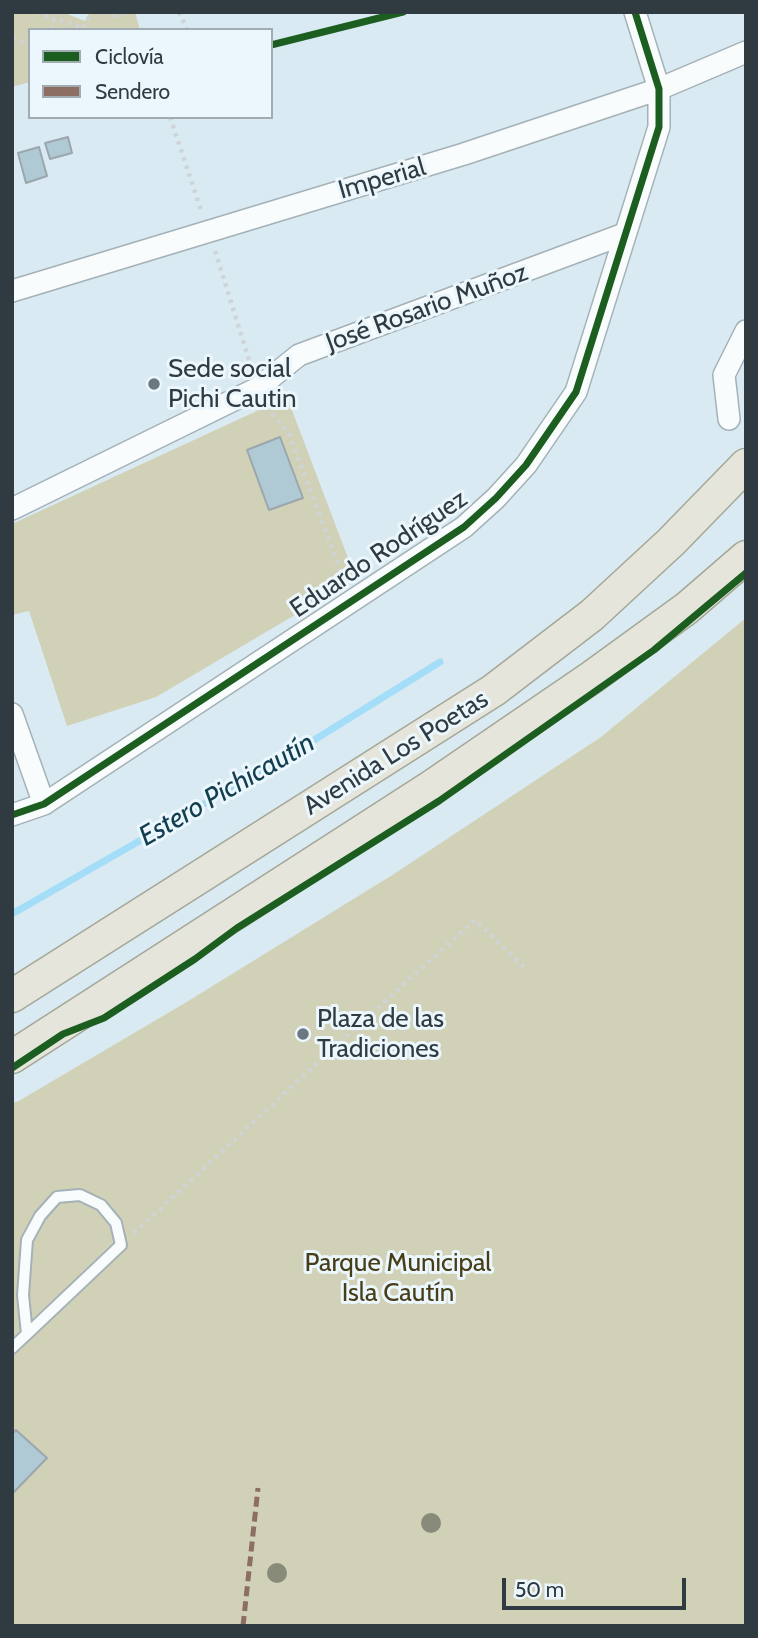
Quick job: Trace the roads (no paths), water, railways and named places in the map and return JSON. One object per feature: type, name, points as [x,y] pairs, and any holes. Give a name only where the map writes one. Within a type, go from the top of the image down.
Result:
[{"type":"main road","name":"Avenida Los Poetas","points":[[12,996],[494,690],[544,653],[622,588],[746,466]]},
{"type":"main road","name":"Avenida Los Poetas","points":[[12,1057],[431,788],[687,608],[746,557]]},
{"type":"street","name":"Eduardo Rodríguez","points":[[12,816],[44,804],[464,527],[496,498],[534,455],[576,392],[659,127],[659,89],[635,12]]},
{"type":"street","name":"Imperial","points":[[12,290],[464,155],[659,89],[746,52]]},
{"type":"street","name":"José Rosario Muñoz","points":[[12,509],[258,388],[299,355],[624,234]]},
{"type":"street","points":[[729,419],[724,375],[746,331]]},
{"type":"street","points":[[12,714],[44,804]]},
{"type":"lane","points":[[12,1348],[27,1334],[121,1245],[116,1223],[101,1205],[79,1195],[57,1197],[40,1216],[27,1240],[23,1295],[27,1334]]},
{"type":"waterway","name":"Estero Pichicautín","points":[[12,914],[298,750],[440,662]]},
{"type":"place","name":"Sede social Pichi Cautin","points":[[154,384]]},
{"type":"place","name":"Plaza de las Tradiciones","points":[[303,1034]]},
{"type":"park label","name":"Parque Municipal Isla Cautín","points":[[398,1278]]}]
